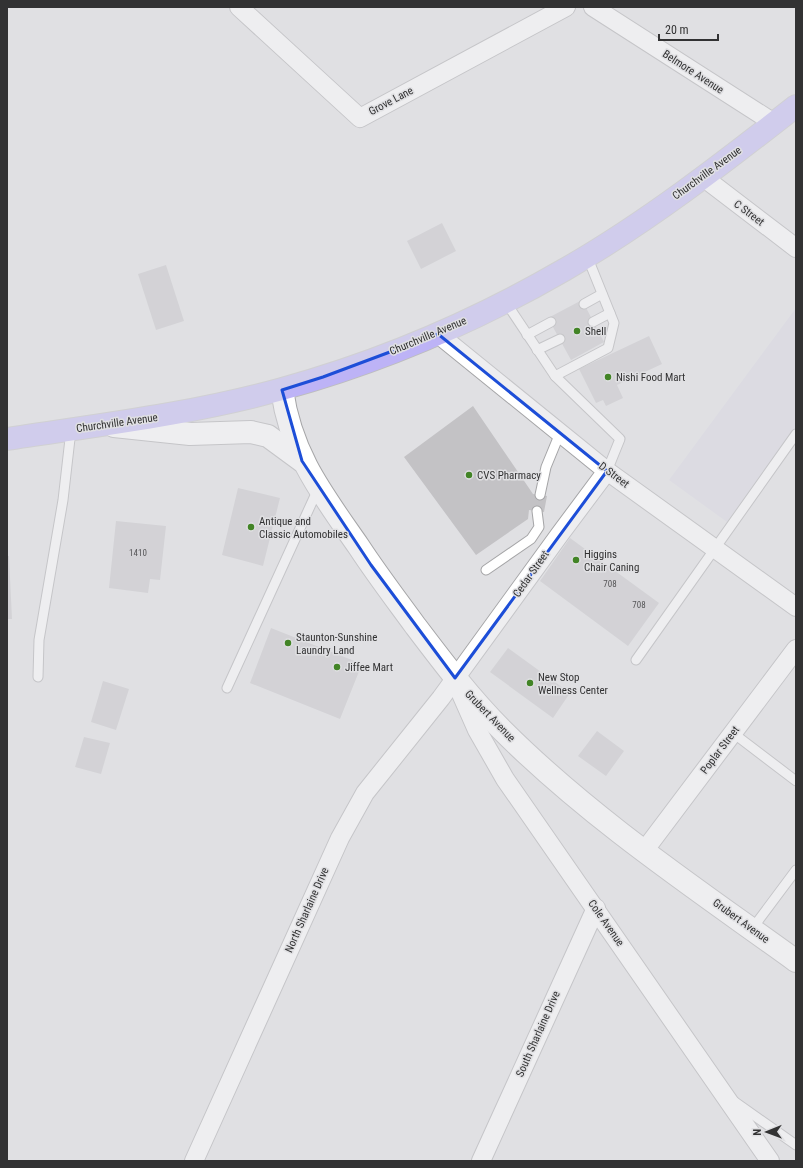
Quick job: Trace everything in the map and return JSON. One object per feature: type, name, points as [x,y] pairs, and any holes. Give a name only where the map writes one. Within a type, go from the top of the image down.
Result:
[{"type":"main road","name":"Churchville Avenue","points":[[7,439],[186,413],[282,390],[323,378],[438,334],[505,301],[587,256],[703,177],[796,106]]},
{"type":"street","name":"Grove Lane","points":[[240,7],[360,118],[566,7]]},
{"type":"street","name":"Belmore Avenue","points":[[593,7],[774,123]]},
{"type":"street","name":"C Street","points":[[703,177],[796,248]]},
{"type":"street","name":"D Street","points":[[438,334],[608,471],[796,607]]},
{"type":"street","name":"Grubert Avenue","points":[[282,390],[288,421],[302,461],[371,565],[455,678],[520,747],[557,780],[644,851],[796,961]]},
{"type":"street","points":[[102,425],[190,434],[251,432],[268,436],[302,461]]},
{"type":"street","name":"Cedar Street","points":[[455,678],[608,471]]},
{"type":"street","name":"Poplar Street","points":[[644,851],[796,649]]},
{"type":"street","name":"Cole Avenue","points":[[455,678],[473,722],[490,755],[770,1161]]},
{"type":"street","name":"North Sharlaine Drive","points":[[194,1161],[340,838],[352,815],[383,770],[455,678]]},
{"type":"street","name":"South Sharlaine Drive","points":[[481,1161],[596,908]]},
{"type":"lane","points":[[554,376],[608,348],[614,323],[587,256]]},
{"type":"lane","points":[[584,304],[602,294]]},
{"type":"lane","points":[[505,301],[554,376],[620,439],[608,471]]},
{"type":"lane","points":[[593,322],[610,313]]},
{"type":"lane","points":[[527,335],[551,322]]},
{"type":"lane","points":[[537,350],[560,339]]},
{"type":"lane","points":[[38,677],[40,640],[63,500],[71,430]]},
{"type":"lane","points":[[540,495],[546,467],[560,433]]},
{"type":"lane","points":[[636,660],[796,434]]},
{"type":"lane","points":[[227,688],[318,487]]},
{"type":"lane","points":[[486,570],[531,539],[539,527],[537,511]]},
{"type":"lane","points":[[733,733],[796,781]]},
{"type":"lane","points":[[752,929],[796,870]]},
{"type":"lane","points":[[724,1095],[796,1145]]},
{"type":"highlighted area","points":[[438,334],[607,471],[455,678],[371,565],[302,461],[282,390],[323,377]]},
{"type":"shaded area","points":[[796,308],[796,426],[727,522],[669,480]]},
{"type":"building","points":[[442,223],[456,251],[421,269],[407,241]]},
{"type":"building","points":[[166,265],[184,321],[156,330],[138,274]]},
{"type":"building","name":"Shell","points":[[582,300],[604,342],[571,360],[548,318]]},
{"type":"building","name":"Nishi Food Mart","points":[[649,336],[662,364],[617,385],[623,398],[606,406],[603,400],[596,403],[579,369]]},
{"type":"building","name":"CVS Pharmacy","points":[[473,406],[533,494],[547,496],[544,512],[529,510],[528,519],[476,555],[404,457]]},
{"type":"building","name":"Antique and Classic Automobiles","points":[[238,488],[280,498],[263,566],[222,555]]},
{"type":"building","points":[[116,521],[166,526],[160,580],[150,579],[148,593],[109,588]]},
{"type":"building","points":[[570,538],[659,603],[628,646],[540,581]]},
{"type":"building","points":[[7,556],[9,556],[12,619],[7,619]]},
{"type":"building","points":[[271,628],[362,664],[340,719],[250,683]]},
{"type":"building","name":"New Stop Wellness Center","points":[[508,648],[570,693],[553,718],[490,672]]},
{"type":"building","points":[[103,681],[129,689],[116,730],[91,722]]},
{"type":"building","points":[[597,731],[624,751],[606,776],[578,756]]},
{"type":"building","points":[[84,737],[110,743],[101,774],[75,767]]},
{"type":"place","name":"Shell","points":[[577,331]]},
{"type":"place","name":"Nishi Food Mart","points":[[608,377]]},
{"type":"place","name":"CVS Pharmacy","points":[[469,475]]},
{"type":"place","name":"Antique and Classic Automobiles","points":[[251,527]]},
{"type":"place","name":"Higgins Chair Caning","points":[[576,560]]},
{"type":"place","name":"Staunton-Sunshine Laundry Land","points":[[288,643]]},
{"type":"place","name":"Jiffee Mart","points":[[337,667]]},
{"type":"place","name":"New Stop Wellness Center","points":[[530,683]]}]
